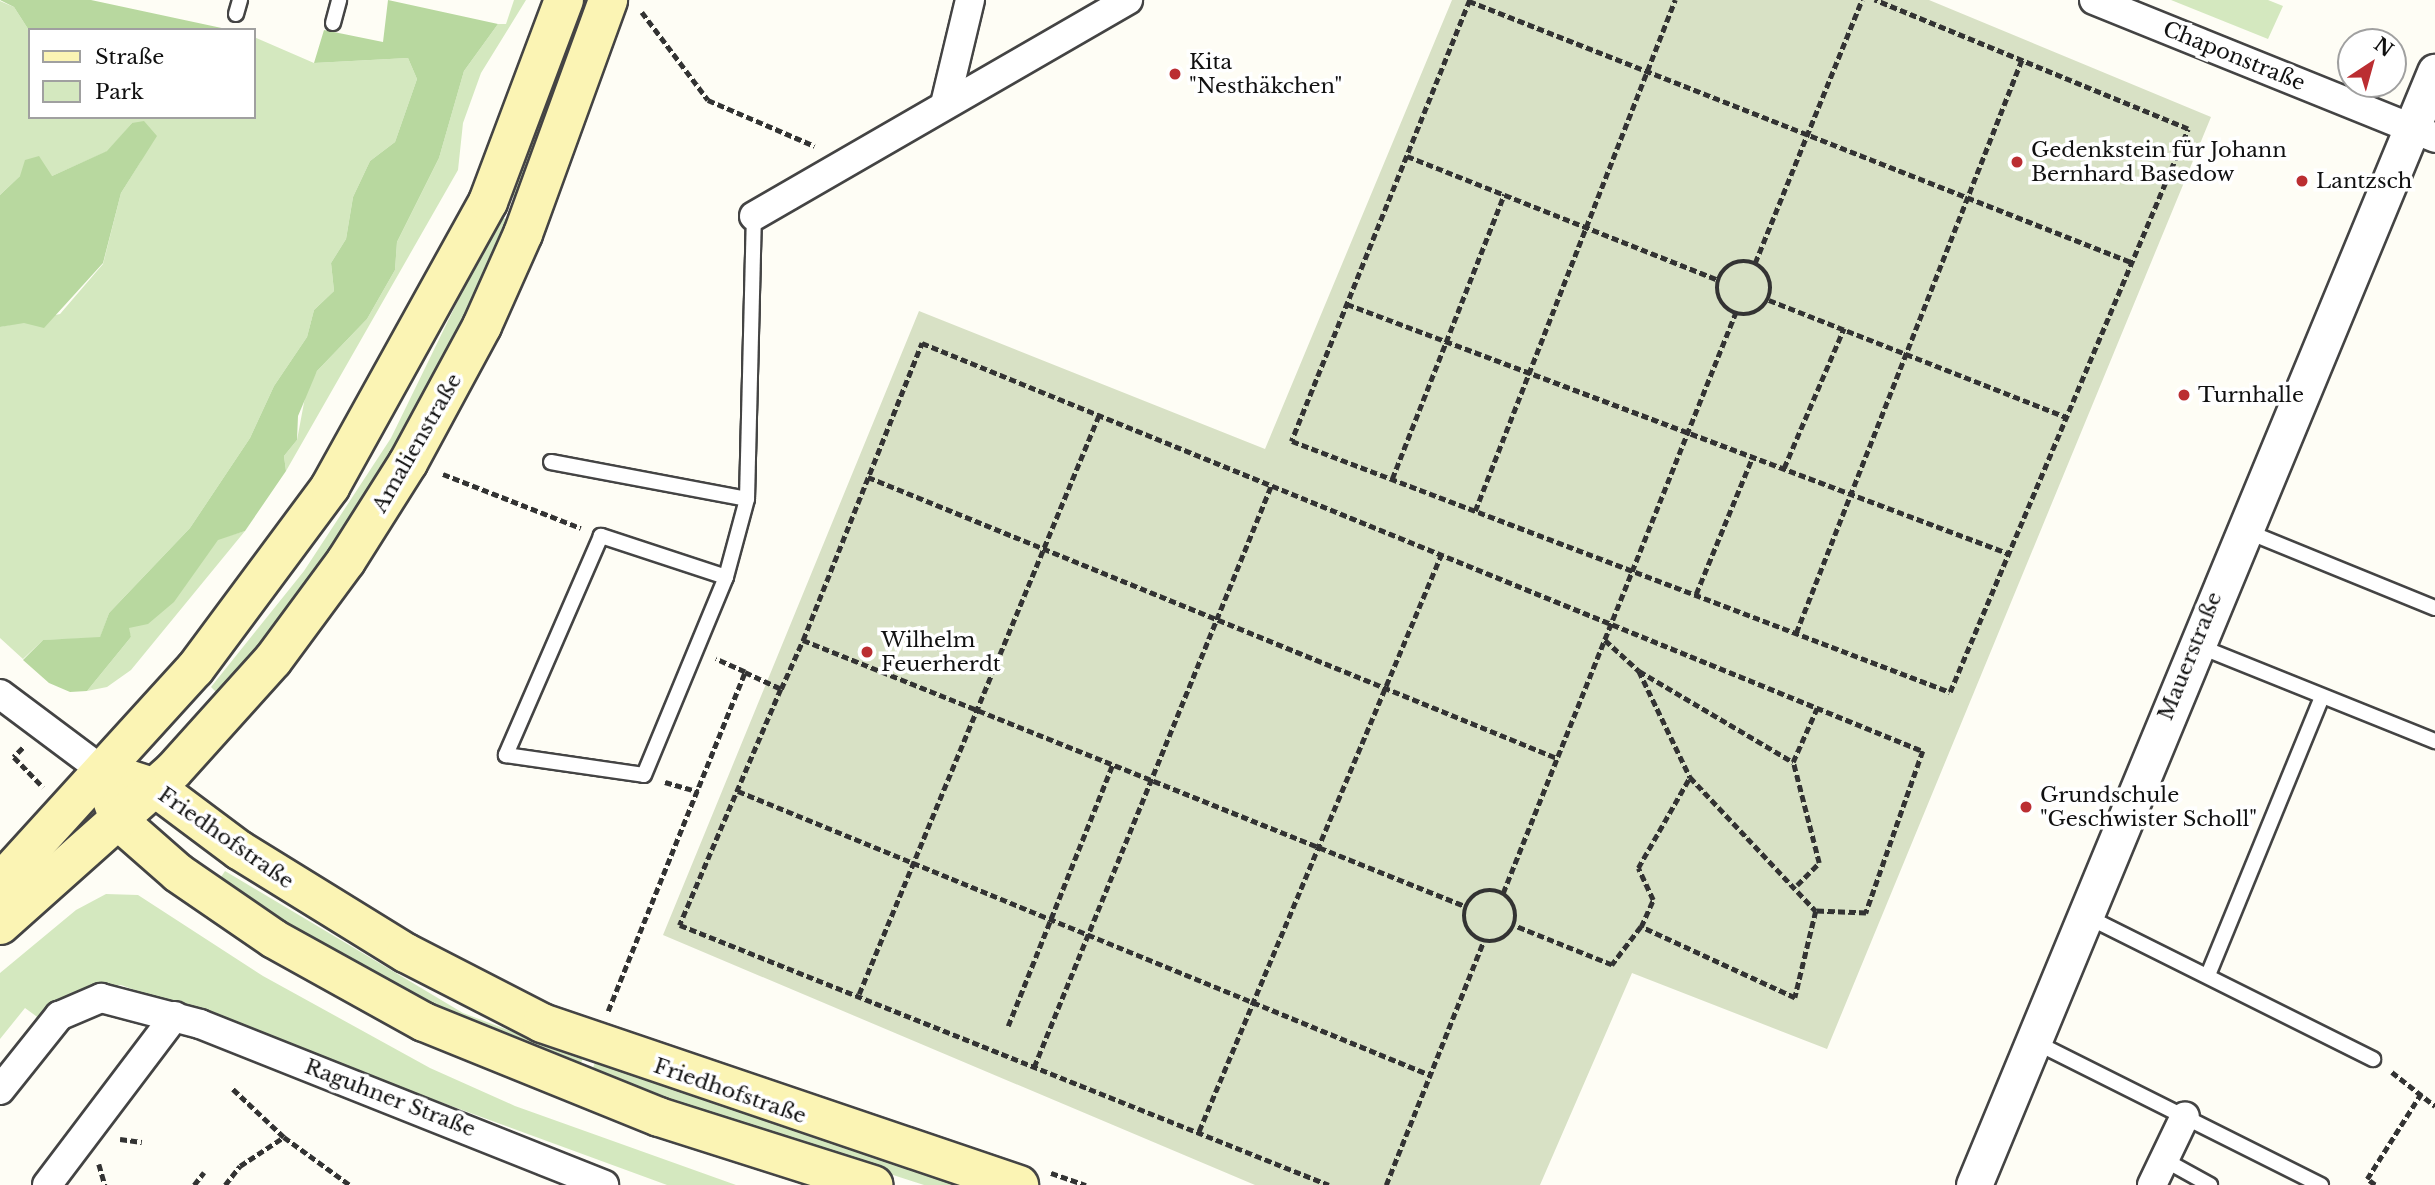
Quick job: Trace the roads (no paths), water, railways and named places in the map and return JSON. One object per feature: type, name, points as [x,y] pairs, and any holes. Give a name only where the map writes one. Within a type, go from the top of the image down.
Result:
[{"type":"main road","points":[[0,883],[103,771],[270,574],[380,403],[488,202],[564,0]]},
{"type":"main road","name":"Amalienstraße","points":[[120,822],[156,788],[273,660],[408,463],[523,233],[621,3]]},
{"type":"main road","points":[[103,771],[120,822],[178,873],[274,939],[424,1022],[659,1117],[873,1185]]},
{"type":"main road","name":"Friedhofstraße","points":[[103,771],[156,788],[322,904],[542,1023],[1019,1185]]},
{"type":"main road","points":[[0,925],[120,822]]},
{"type":"street","points":[[946,100],[970,0]]},
{"type":"street","points":[[754,216],[845,158],[1128,0]]},
{"type":"street","name":"Chaponstraße","points":[[2094,0],[2423,134]]},
{"type":"street","name":"Mauerstraße","points":[[1974,1185],[2242,529],[2423,134],[2435,72]]},
{"type":"street","points":[[0,694],[103,771]]},
{"type":"street","name":"Raguhner Straße","points":[[0,1090],[59,1016],[82,1002],[101,998],[175,1016],[604,1185]]},
{"type":"street","points":[[47,1185],[175,1016]]},
{"type":"street","points":[[2152,1185],[2185,1115]]},
{"type":"lane","points":[[333,23],[339,0]]},
{"type":"lane","points":[[726,577],[601,536],[506,755],[644,775],[693,648],[726,577],[747,499],[754,216]]},
{"type":"lane","points":[[551,462],[747,499]]},
{"type":"lane","points":[[2242,529],[2435,608]]},
{"type":"lane","points":[[2195,645],[2435,741]]},
{"type":"lane","points":[[2208,975],[2322,696]]},
{"type":"lane","points":[[2085,915],[2373,1059]]},
{"type":"lane","points":[[2033,1041],[2321,1185]]},
{"type":"lane","points":[[2163,1159],[2210,1185]]},
{"type":"place","name":"Kita \"Nesthäkchen\"","points":[[1175,74]]},
{"type":"place","name":"Gedenkstein für Johann Bernhard Basedow","points":[[2017,162]]},
{"type":"place","name":"Lantzsch","points":[[2302,181]]},
{"type":"place","name":"Turnhalle","points":[[2184,395]]},
{"type":"place","name":"Wilhelm Feuerherdt","points":[[867,652]]},
{"type":"place","name":"Grundschule \"Geschwister Scholl\"","points":[[2026,807]]}]
